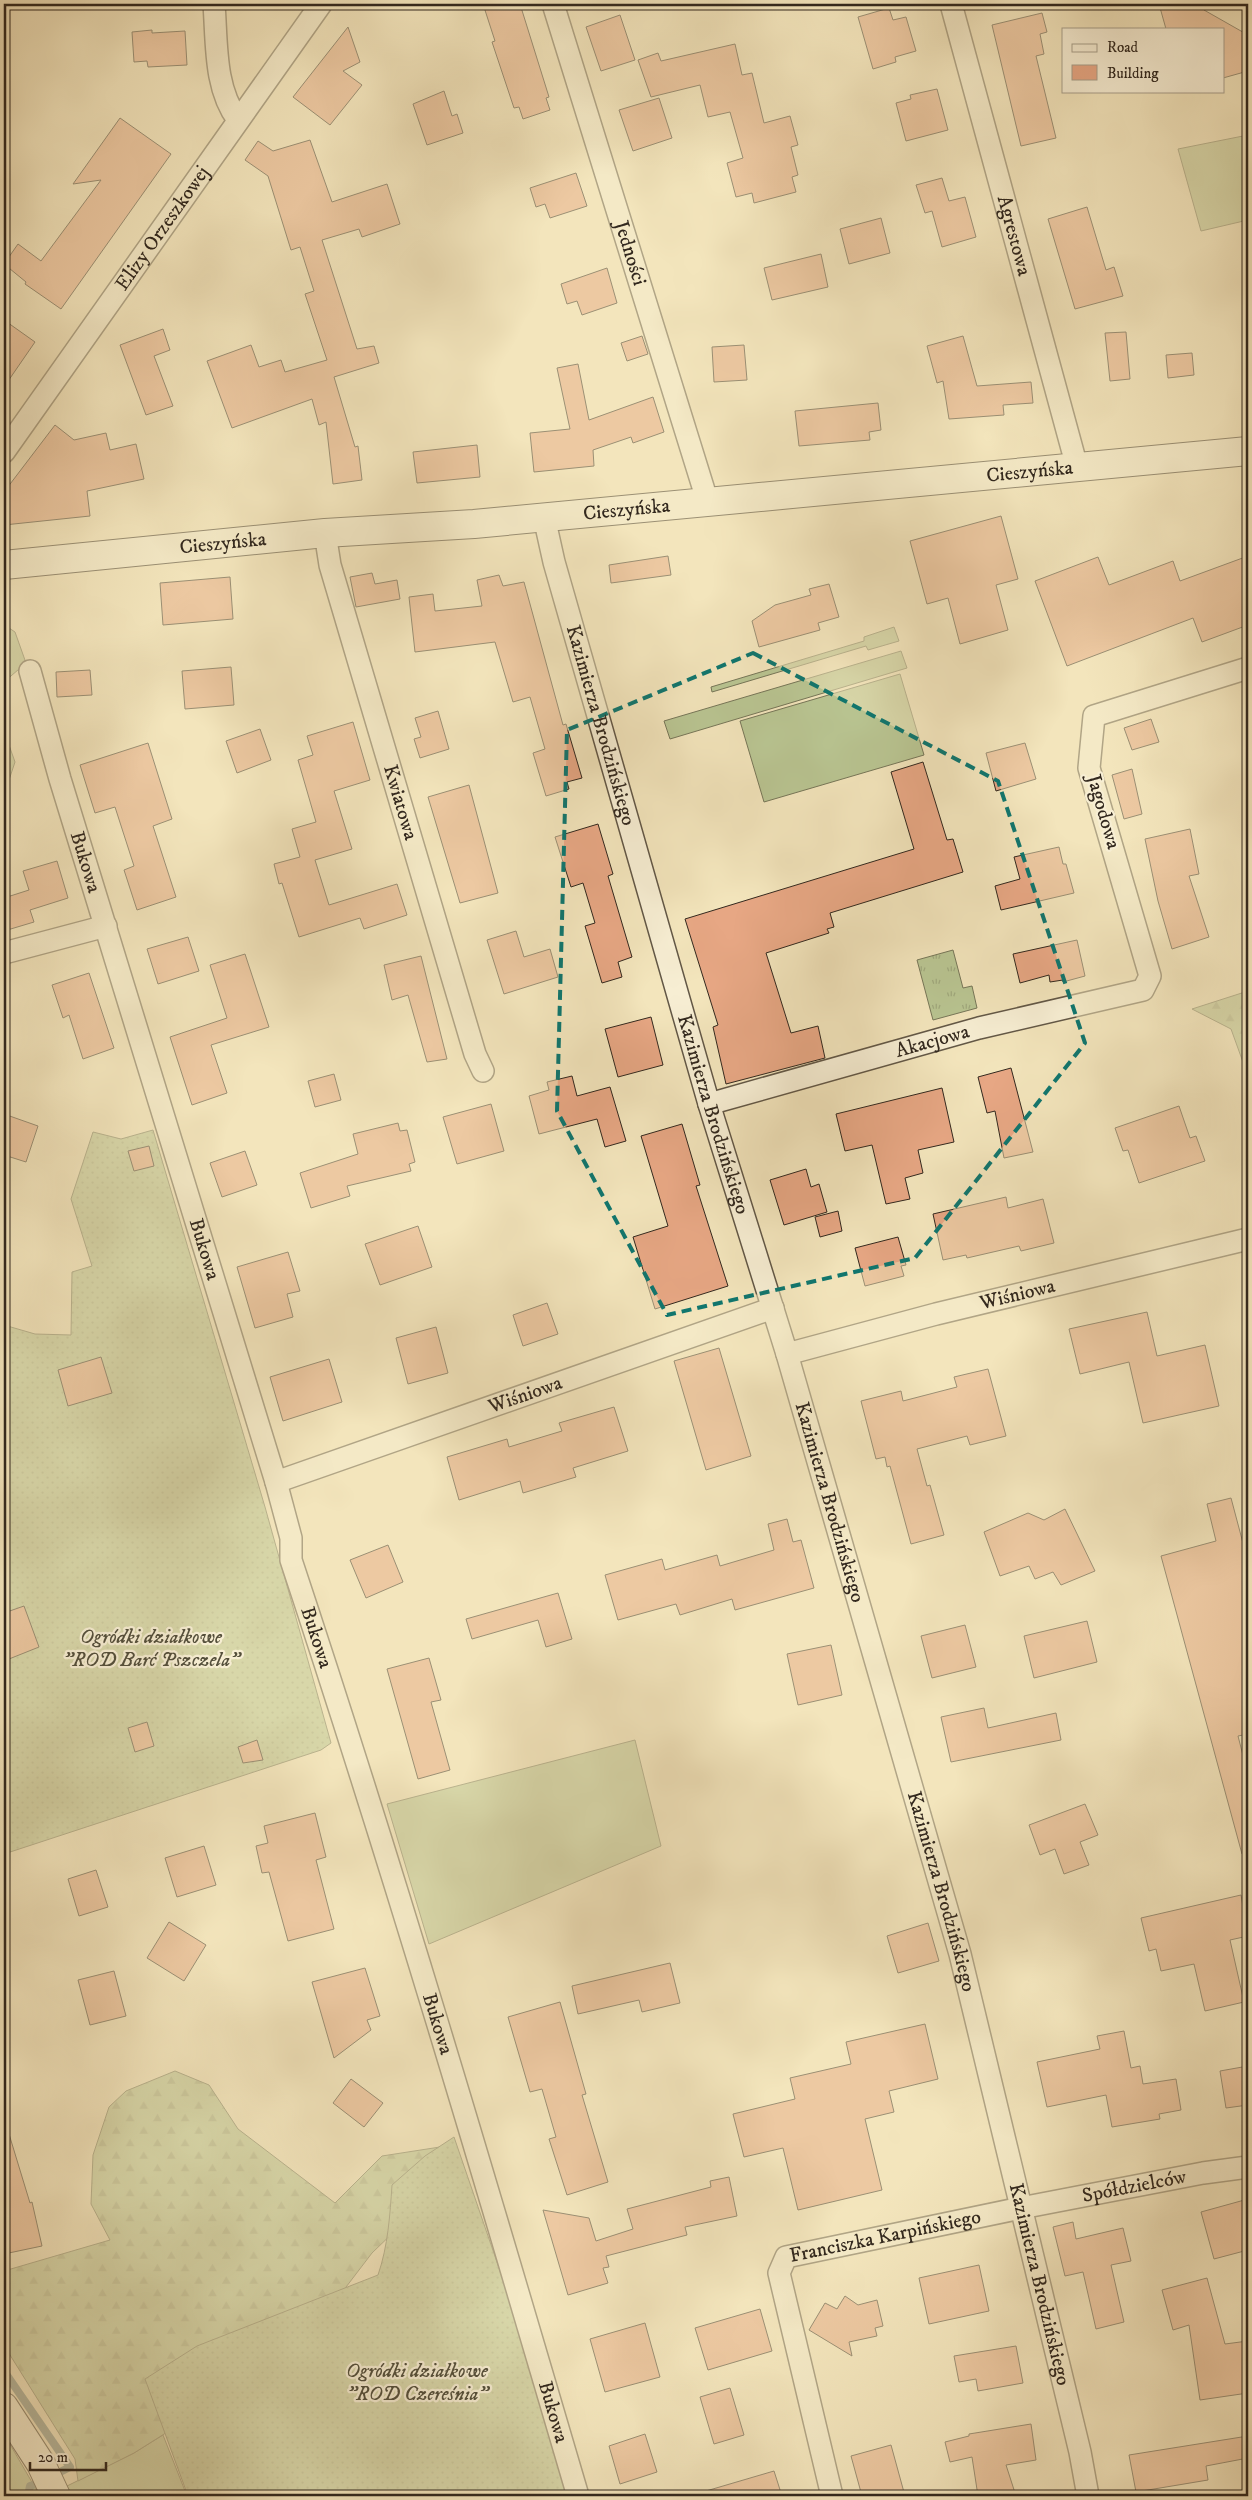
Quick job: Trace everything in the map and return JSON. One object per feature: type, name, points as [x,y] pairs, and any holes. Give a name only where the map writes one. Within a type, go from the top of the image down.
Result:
[{"type":"main road","name":"Cieszyńska","points":[[4,565],[325,532],[544,517],[1077,467],[1248,454]]},
{"type":"main road","points":[[4,2407],[41,2464],[56,2496]]},
{"type":"street","points":[[214,4],[220,83],[223,96],[238,120]]},
{"type":"street","name":"Elizy Orzeszkowej","points":[[4,452],[321,4]]},
{"type":"street","name":"Jedności","points":[[553,4],[708,502]]},
{"type":"street","name":"Agrestowa","points":[[951,4],[1077,467]]},
{"type":"street","name":"Kazimierza Brodzińskiego","points":[[544,517],[554,562],[709,1104],[787,1354],[960,1954],[1080,2452],[1088,2496]]},
{"type":"street","name":"Kwiatowa","points":[[325,532],[333,574],[476,1054],[483,1070]]},
{"type":"street","name":"Jagodowa","points":[[1150,976],[1089,768],[1094,716],[1248,668]]},
{"type":"street","name":"Bukowa","points":[[30,671],[60,779],[276,1482],[291,1538],[291,1560],[355,1753],[445,2043],[578,2496]]},
{"type":"street","points":[[4,953],[106,926]]},
{"type":"street","name":"Akacjowa","points":[[709,1104],[979,1028],[1143,990],[1150,976]]},
{"type":"street","name":"Wiśniowa","points":[[787,1354],[936,1314],[1248,1239]]},
{"type":"street","name":"Wiśniowa","points":[[276,1482],[773,1308]]},
{"type":"street","name":"Spółdzielców","points":[[1021,2208],[1203,2173],[1248,2167]]},
{"type":"street","name":"Franciszka Karpińskiego","points":[[832,2496],[778,2273],[786,2257],[1021,2208]]},
{"type":"highlighted area","points":[[753,653],[998,781],[1085,1043],[915,1258],[667,1315],[557,1111],[567,730]]},
{"type":"green space","points":[[1248,135],[1248,220],[1201,231],[1178,149]]},
{"type":"green space","points":[[6,626],[15,632],[26,663],[4,682],[4,628]]},
{"type":"green space","points":[[894,627],[899,641],[868,650],[866,646],[712,692],[711,687],[864,641],[864,637]]},
{"type":"green space","points":[[901,651],[907,668],[670,739],[664,721]]},
{"type":"green space","points":[[900,674],[924,755],[764,802],[740,721]]},
{"type":"green space","points":[[4,731],[15,762],[9,780],[4,780]]},
{"type":"green space","points":[[953,950],[963,988],[972,986],[977,1008],[933,1020],[917,960]]},
{"type":"green space","points":[[1248,991],[1248,1076],[1231,1029],[1192,1009]]},
{"type":"green space","name":"Ogródki działkowe \"ROD Barć Pszczela\"","points":[[153,1130],[265,1507],[331,1743],[321,1750],[4,1854],[4,1325],[35,1334],[71,1335],[72,1272],[92,1266],[71,1199],[93,1132],[121,1139]]},
{"type":"green space","points":[[635,1740],[661,1846],[429,1944],[387,1804]]},
{"type":"green space","points":[[175,2071],[209,2085],[238,2129],[335,2203],[382,2156],[440,2147],[428,2199],[372,2253],[343,2291],[199,2412],[134,2453],[78,2481],[75,2459],[5,2347],[4,2271],[110,2240],[91,2204],[93,2155],[109,2107],[126,2091]]},
{"type":"green space","name":"Ogródki działkowe \"ROD Czereśnia\"","points":[[454,2137],[543,2396],[571,2496],[188,2496],[145,2379],[197,2346],[378,2275],[386,2242],[392,2185],[425,2156]]},
{"type":"green space","points":[[4,2434],[40,2496],[4,2496]]},
{"type":"green space","points":[[163,2435],[187,2496],[71,2496],[67,2486],[134,2453]]},
{"type":"building","points":[[483,4],[520,4],[549,97],[546,98],[550,110],[523,119],[519,107],[514,108],[492,42],[495,41]]},
{"type":"building","points":[[1159,4],[1203,4],[1204,10],[1248,35],[1248,71],[1224,78],[1224,28],[1166,28]]},
{"type":"building","points":[[889,8],[893,20],[906,17],[916,51],[895,57],[896,62],[873,69],[858,17]]},
{"type":"building","points":[[1042,13],[1047,32],[1040,34],[1044,54],[1036,56],[1056,138],[1021,146],[992,25]]},
{"type":"building","points":[[620,15],[635,60],[601,71],[586,27]]},
{"type":"building","points":[[348,27],[360,62],[343,71],[362,85],[330,125],[293,97]]},
{"type":"building","points":[[152,30],[152,33],[185,31],[187,65],[148,67],[147,61],[134,62],[132,32]]},
{"type":"building","points":[[735,44],[742,75],[752,73],[764,123],[790,116],[798,145],[791,147],[798,175],[792,177],[796,192],[754,203],[752,193],[736,197],[727,163],[743,158],[730,112],[708,117],[700,85],[651,97],[638,60],[658,53],[661,61]]},
{"type":"building","points":[[937,89],[948,130],[906,141],[896,103],[911,99],[910,95]]},
{"type":"building","points":[[444,91],[452,116],[457,114],[463,133],[427,145],[413,104]]},
{"type":"building","points":[[659,98],[672,138],[633,151],[619,110]]},
{"type":"building","points":[[120,118],[171,154],[61,309],[25,284],[26,282],[4,264],[18,244],[41,261],[101,180],[73,184]]},
{"type":"building","points":[[310,140],[332,202],[387,184],[400,224],[362,237],[359,229],[322,240],[357,349],[374,346],[379,363],[334,377],[355,447],[358,446],[362,480],[333,484],[326,422],[319,425],[312,399],[232,428],[207,361],[251,345],[259,367],[281,360],[285,372],[327,360],[305,294],[314,291],[300,247],[291,250],[268,176],[245,160],[258,141],[273,151]]},
{"type":"building","points":[[576,173],[587,206],[550,218],[545,204],[536,207],[530,188]]},
{"type":"building","points":[[942,178],[949,201],[965,197],[976,237],[942,247],[932,211],[925,213],[916,185]]},
{"type":"building","points":[[1087,207],[1106,270],[1114,267],[1123,296],[1075,309],[1048,219]]},
{"type":"building","points":[[881,218],[890,253],[849,264],[840,229]]},
{"type":"building","points":[[821,254],[828,287],[772,300],[764,268]]},
{"type":"building","points":[[607,268],[617,303],[582,315],[577,301],[567,304],[561,284]]},
{"type":"building","points":[[4,320],[35,342],[4,387]]},
{"type":"building","points":[[163,329],[170,350],[154,356],[173,406],[146,415],[120,345]]},
{"type":"building","points":[[1126,332],[1130,379],[1110,381],[1105,333]]},
{"type":"building","points":[[642,336],[648,354],[627,361],[621,343]]},
{"type":"building","points":[[963,336],[977,386],[1031,382],[1033,403],[1003,405],[1004,415],[949,419],[943,381],[937,383],[927,346]]},
{"type":"building","points":[[744,345],[747,380],[714,382],[712,347]]},
{"type":"building","points":[[1192,353],[1194,375],[1168,378],[1166,355]]},
{"type":"building","points":[[578,364],[589,420],[653,397],[664,432],[633,443],[631,437],[593,450],[594,466],[534,472],[530,433],[570,429],[557,368]]},
{"type":"building","points":[[878,403],[881,430],[869,432],[870,440],[799,446],[795,411]]},
{"type":"building","points":[[55,425],[74,440],[106,433],[110,450],[136,444],[144,479],[87,491],[90,516],[4,525],[4,492]]},
{"type":"building","points":[[477,445],[480,477],[417,483],[413,452]]},
{"type":"building","points":[[1001,516],[1018,579],[996,585],[1008,630],[960,644],[948,598],[927,604],[910,541]]},
{"type":"building","points":[[668,556],[671,575],[611,583],[609,565]]},
{"type":"building","points":[[1248,556],[1248,625],[1202,642],[1193,618],[1067,666],[1035,581],[1098,557],[1109,585],[1173,561],[1180,581]]},
{"type":"building","points":[[372,573],[375,584],[397,580],[400,599],[356,607],[350,577]]},
{"type":"building","points":[[499,575],[503,586],[524,582],[563,725],[566,724],[582,778],[567,782],[569,789],[546,796],[533,753],[545,749],[530,697],[513,702],[495,642],[415,652],[409,597],[433,594],[435,611],[482,606],[477,580]]},
{"type":"building","points":[[230,577],[233,619],[163,625],[160,583]]},
{"type":"building","points":[[829,584],[839,617],[818,623],[820,630],[759,647],[752,621],[775,605],[811,595],[809,589]]},
{"type":"building","points":[[231,667],[234,705],[185,709],[182,671]]},
{"type":"building","points":[[90,670],[92,695],[57,697],[56,672]]},
{"type":"building","points":[[438,711],[449,749],[420,758],[414,739],[421,737],[415,718]]},
{"type":"building","points":[[1151,719],[1159,742],[1132,750],[1124,728]]},
{"type":"building","points":[[353,722],[370,780],[334,791],[352,849],[315,860],[329,905],[397,884],[407,915],[364,929],[360,918],[299,937],[282,883],[279,884],[274,864],[300,857],[292,829],[316,822],[298,760],[313,755],[307,736]]},
{"type":"building","points":[[260,729],[271,760],[237,773],[226,741]]},
{"type":"building","points":[[148,743],[172,819],[153,826],[176,897],[137,910],[124,870],[134,866],[115,807],[95,813],[80,765]]},
{"type":"building","points":[[1025,743],[1036,779],[996,791],[986,753]]},
{"type":"building","points":[[923,762],[947,840],[953,839],[963,872],[830,913],[834,927],[827,929],[829,933],[766,953],[791,1033],[818,1026],[825,1058],[726,1084],[713,1027],[718,1025],[685,919],[914,849],[891,772]]},
{"type":"building","points":[[1132,769],[1142,814],[1124,819],[1112,775]]},
{"type":"building","points":[[469,785],[498,893],[460,903],[428,797]]},
{"type":"building","points":[[598,824],[613,874],[608,876],[632,957],[618,962],[622,977],[602,983],[585,926],[595,923],[583,883],[571,887],[555,837]]},
{"type":"building","points":[[1190,829],[1199,874],[1189,876],[1209,937],[1172,949],[1158,901],[1145,839]]},
{"type":"building","points":[[1059,847],[1074,893],[1001,910],[995,886],[1020,879],[1014,857]]},
{"type":"building","points":[[57,861],[68,898],[30,910],[34,922],[4,931],[4,898],[29,890],[23,871]]},
{"type":"building","points":[[516,931],[524,957],[550,949],[558,977],[504,994],[487,940]]},
{"type":"building","points":[[188,937],[199,971],[158,984],[147,949]]},
{"type":"building","points":[[1077,940],[1085,976],[1063,982],[1063,980],[1050,982],[1049,975],[1020,983],[1013,954]]},
{"type":"building","points":[[245,954],[269,1027],[211,1045],[227,1093],[192,1105],[170,1037],[227,1018],[210,965]]},
{"type":"building","points":[[421,956],[447,1059],[427,1062],[408,995],[392,1000],[384,965]]},
{"type":"building","points":[[89,973],[114,1048],[83,1059],[69,1015],[63,1018],[52,985]]},
{"type":"building","points":[[651,1017],[663,1065],[618,1077],[605,1029]]},
{"type":"building","points":[[1011,1068],[1033,1152],[1004,1158],[995,1111],[987,1113],[978,1077]]},
{"type":"building","points":[[334,1074],[341,1100],[315,1107],[308,1081]]},
{"type":"building","points":[[572,1076],[577,1096],[610,1087],[626,1141],[605,1147],[597,1119],[539,1134],[529,1096],[549,1090],[547,1082]]},
{"type":"building","points":[[942,1088],[954,1142],[918,1150],[923,1173],[905,1178],[910,1199],[886,1204],[872,1145],[845,1151],[836,1114]]},
{"type":"building","points":[[491,1104],[504,1151],[457,1164],[443,1117]]},
{"type":"building","points":[[1179,1106],[1190,1138],[1196,1136],[1205,1161],[1139,1183],[1128,1150],[1123,1151],[1115,1128]]},
{"type":"building","points":[[4,1114],[38,1126],[26,1162],[4,1155]]},
{"type":"building","points":[[398,1123],[400,1131],[407,1130],[415,1162],[409,1164],[411,1171],[347,1186],[350,1196],[311,1208],[300,1173],[358,1154],[353,1134]]},
{"type":"building","points":[[682,1124],[700,1185],[696,1186],[728,1286],[655,1309],[633,1237],[668,1226],[641,1136]]},
{"type":"building","points":[[149,1146],[154,1166],[134,1171],[128,1151]]},
{"type":"building","points":[[245,1151],[257,1185],[222,1197],[210,1163]]},
{"type":"building","points":[[806,1169],[811,1187],[819,1184],[827,1212],[784,1225],[770,1180]]},
{"type":"building","points":[[1006,1197],[1008,1208],[1043,1199],[1054,1243],[1021,1251],[1019,1246],[967,1258],[966,1255],[943,1260],[933,1214]]},
{"type":"building","points":[[838,1211],[842,1231],[820,1237],[815,1217]]},
{"type":"building","points":[[418,1226],[432,1267],[380,1285],[365,1244]]},
{"type":"building","points":[[898,1237],[906,1265],[901,1266],[904,1276],[865,1286],[855,1248]]},
{"type":"building","points":[[288,1252],[300,1291],[287,1294],[293,1317],[255,1328],[237,1267]]},
{"type":"building","points":[[547,1303],[558,1334],[523,1346],[513,1315]]},
{"type":"building","points":[[1147,1312],[1157,1356],[1205,1345],[1219,1406],[1143,1423],[1129,1362],[1080,1374],[1069,1329]]},
{"type":"building","points":[[436,1327],[448,1373],[408,1384],[396,1338]]},
{"type":"building","points":[[719,1348],[751,1456],[706,1470],[674,1361]]},
{"type":"building","points":[[101,1357],[112,1393],[68,1406],[58,1370]]},
{"type":"building","points":[[329,1359],[342,1402],[283,1421],[270,1377]]},
{"type":"building","points":[[988,1369],[1006,1436],[970,1445],[967,1436],[917,1449],[927,1486],[930,1485],[944,1535],[911,1544],[890,1466],[887,1467],[885,1457],[876,1459],[861,1401],[901,1391],[903,1401],[957,1387],[954,1377]]},
{"type":"building","points":[[614,1407],[628,1451],[573,1468],[576,1477],[523,1493],[520,1481],[459,1500],[447,1457],[507,1439],[509,1447],[562,1431],[559,1423]]},
{"type":"building","points":[[1231,1498],[1248,1562],[1248,1734],[1238,1736],[1248,1775],[1248,1853],[1242,1854],[1161,1556],[1216,1541],[1207,1504]]},
{"type":"building","points":[[1065,1509],[1095,1571],[1061,1585],[1053,1572],[1035,1579],[1029,1566],[1000,1576],[984,1532],[1028,1513],[1044,1520]]},
{"type":"building","points":[[787,1519],[793,1542],[801,1540],[814,1588],[735,1610],[732,1599],[680,1615],[676,1604],[618,1620],[605,1575],[662,1559],[665,1570],[717,1555],[720,1566],[774,1550],[768,1524]]},
{"type":"building","points":[[388,1545],[403,1582],[366,1598],[350,1560]]},
{"type":"building","points":[[558,1593],[572,1639],[546,1647],[538,1620],[472,1639],[466,1619]]},
{"type":"building","points":[[24,1606],[39,1647],[4,1661],[4,1613]]},
{"type":"building","points":[[1087,1621],[1097,1662],[1034,1678],[1024,1636]]},
{"type":"building","points":[[965,1625],[976,1667],[932,1678],[921,1636]]},
{"type":"building","points":[[831,1645],[842,1695],[798,1705],[787,1654]]},
{"type":"building","points":[[429,1658],[441,1700],[431,1702],[450,1770],[418,1779],[387,1669]]},
{"type":"building","points":[[984,1708],[988,1728],[1056,1713],[1061,1740],[951,1762],[941,1717]]},
{"type":"building","points":[[147,1722],[154,1746],[135,1752],[128,1728]]},
{"type":"building","points":[[257,1740],[263,1760],[243,1763],[238,1747]]},
{"type":"building","points":[[1085,1804],[1098,1835],[1080,1842],[1089,1865],[1064,1874],[1055,1849],[1040,1855],[1029,1825]]},
{"type":"building","points":[[315,1813],[326,1857],[316,1860],[334,1929],[288,1941],[269,1872],[262,1873],[256,1846],[268,1843],[264,1826]]},
{"type":"building","points":[[204,1846],[216,1885],[177,1897],[165,1858]]},
{"type":"building","points":[[96,1870],[108,1907],[79,1916],[68,1879]]},
{"type":"building","points":[[1241,1895],[1248,1936],[1230,1940],[1244,2002],[1205,2011],[1194,1964],[1161,1971],[1156,1949],[1149,1951],[1141,1918]]},
{"type":"building","points":[[169,1922],[206,1945],[184,1981],[147,1958]]},
{"type":"building","points":[[928,1923],[939,1961],[898,1973],[887,1936]]},
{"type":"building","points":[[670,1963],[680,2003],[642,2012],[639,2000],[578,2014],[572,1986]]},
{"type":"building","points":[[365,1968],[380,2016],[367,2020],[371,2030],[334,2058],[312,1982]]},
{"type":"building","points":[[114,1971],[126,2016],[90,2025],[78,1980]]},
{"type":"building","points":[[560,2002],[586,2094],[582,2095],[608,2182],[567,2195],[549,2139],[556,2137],[542,2089],[530,2092],[508,2017]]},
{"type":"building","points":[[925,2024],[938,2079],[889,2091],[894,2112],[865,2119],[882,2190],[798,2210],[783,2148],[744,2157],[733,2114],[795,2099],[790,2078],[851,2064],[846,2042]]},
{"type":"building","points":[[1124,2031],[1131,2068],[1140,2066],[1143,2084],[1176,2079],[1181,2110],[1159,2114],[1160,2119],[1112,2127],[1106,2095],[1047,2107],[1037,2062],[1100,2049],[1097,2036]]},
{"type":"building","points":[[1248,2066],[1248,2105],[1226,2108],[1220,2071]]},
{"type":"building","points":[[351,2079],[383,2103],[364,2127],[333,2103]]},
{"type":"building","points":[[4,2134],[9,2134],[30,2203],[32,2202],[42,2246],[4,2254]]},
{"type":"building","points":[[729,2177],[737,2216],[685,2227],[687,2235],[606,2256],[609,2267],[603,2268],[608,2283],[568,2295],[543,2210],[589,2218],[596,2241],[633,2229],[627,2209],[711,2187],[710,2181]]},
{"type":"building","points":[[1248,2199],[1248,2250],[1214,2259],[1201,2212]]},
{"type":"building","points":[[1073,2222],[1076,2239],[1123,2228],[1131,2261],[1111,2265],[1124,2322],[1096,2329],[1083,2272],[1065,2276],[1053,2227]]},
{"type":"building","points":[[979,2265],[989,2311],[929,2324],[919,2278]]},
{"type":"building","points":[[1207,2278],[1225,2344],[1248,2341],[1248,2393],[1200,2400],[1189,2325],[1173,2330],[1162,2290]]},
{"type":"building","points":[[845,2296],[858,2305],[877,2300],[883,2326],[875,2328],[877,2336],[849,2342],[852,2356],[809,2330],[825,2303],[837,2309]]},
{"type":"building","points":[[760,2309],[772,2351],[708,2370],[695,2328]]},
{"type":"building","points":[[645,2323],[660,2377],[605,2392],[590,2339]]},
{"type":"building","points":[[1016,2346],[1023,2383],[978,2391],[976,2379],[959,2382],[954,2356]]},
{"type":"building","points":[[730,2388],[744,2435],[714,2444],[700,2397]]},
{"type":"building","points":[[1031,2424],[1036,2460],[1006,2465],[1016,2496],[978,2496],[972,2457],[950,2462],[945,2442],[969,2436],[969,2434]]},
{"type":"building","points":[[645,2434],[657,2472],[620,2484],[609,2446]]},
{"type":"building","points":[[1248,2436],[1248,2458],[1206,2466],[1208,2480],[1136,2492],[1129,2455]]},
{"type":"building","points":[[891,2445],[905,2496],[862,2496],[851,2456]]},
{"type":"building","points":[[774,2471],[782,2496],[707,2496],[706,2491]]},
{"type":"waterway","points":[[4,2371],[70,2467],[62,2471]]},
{"type":"waterway","points":[[28,2496],[30,2486],[36,2484]]}]
